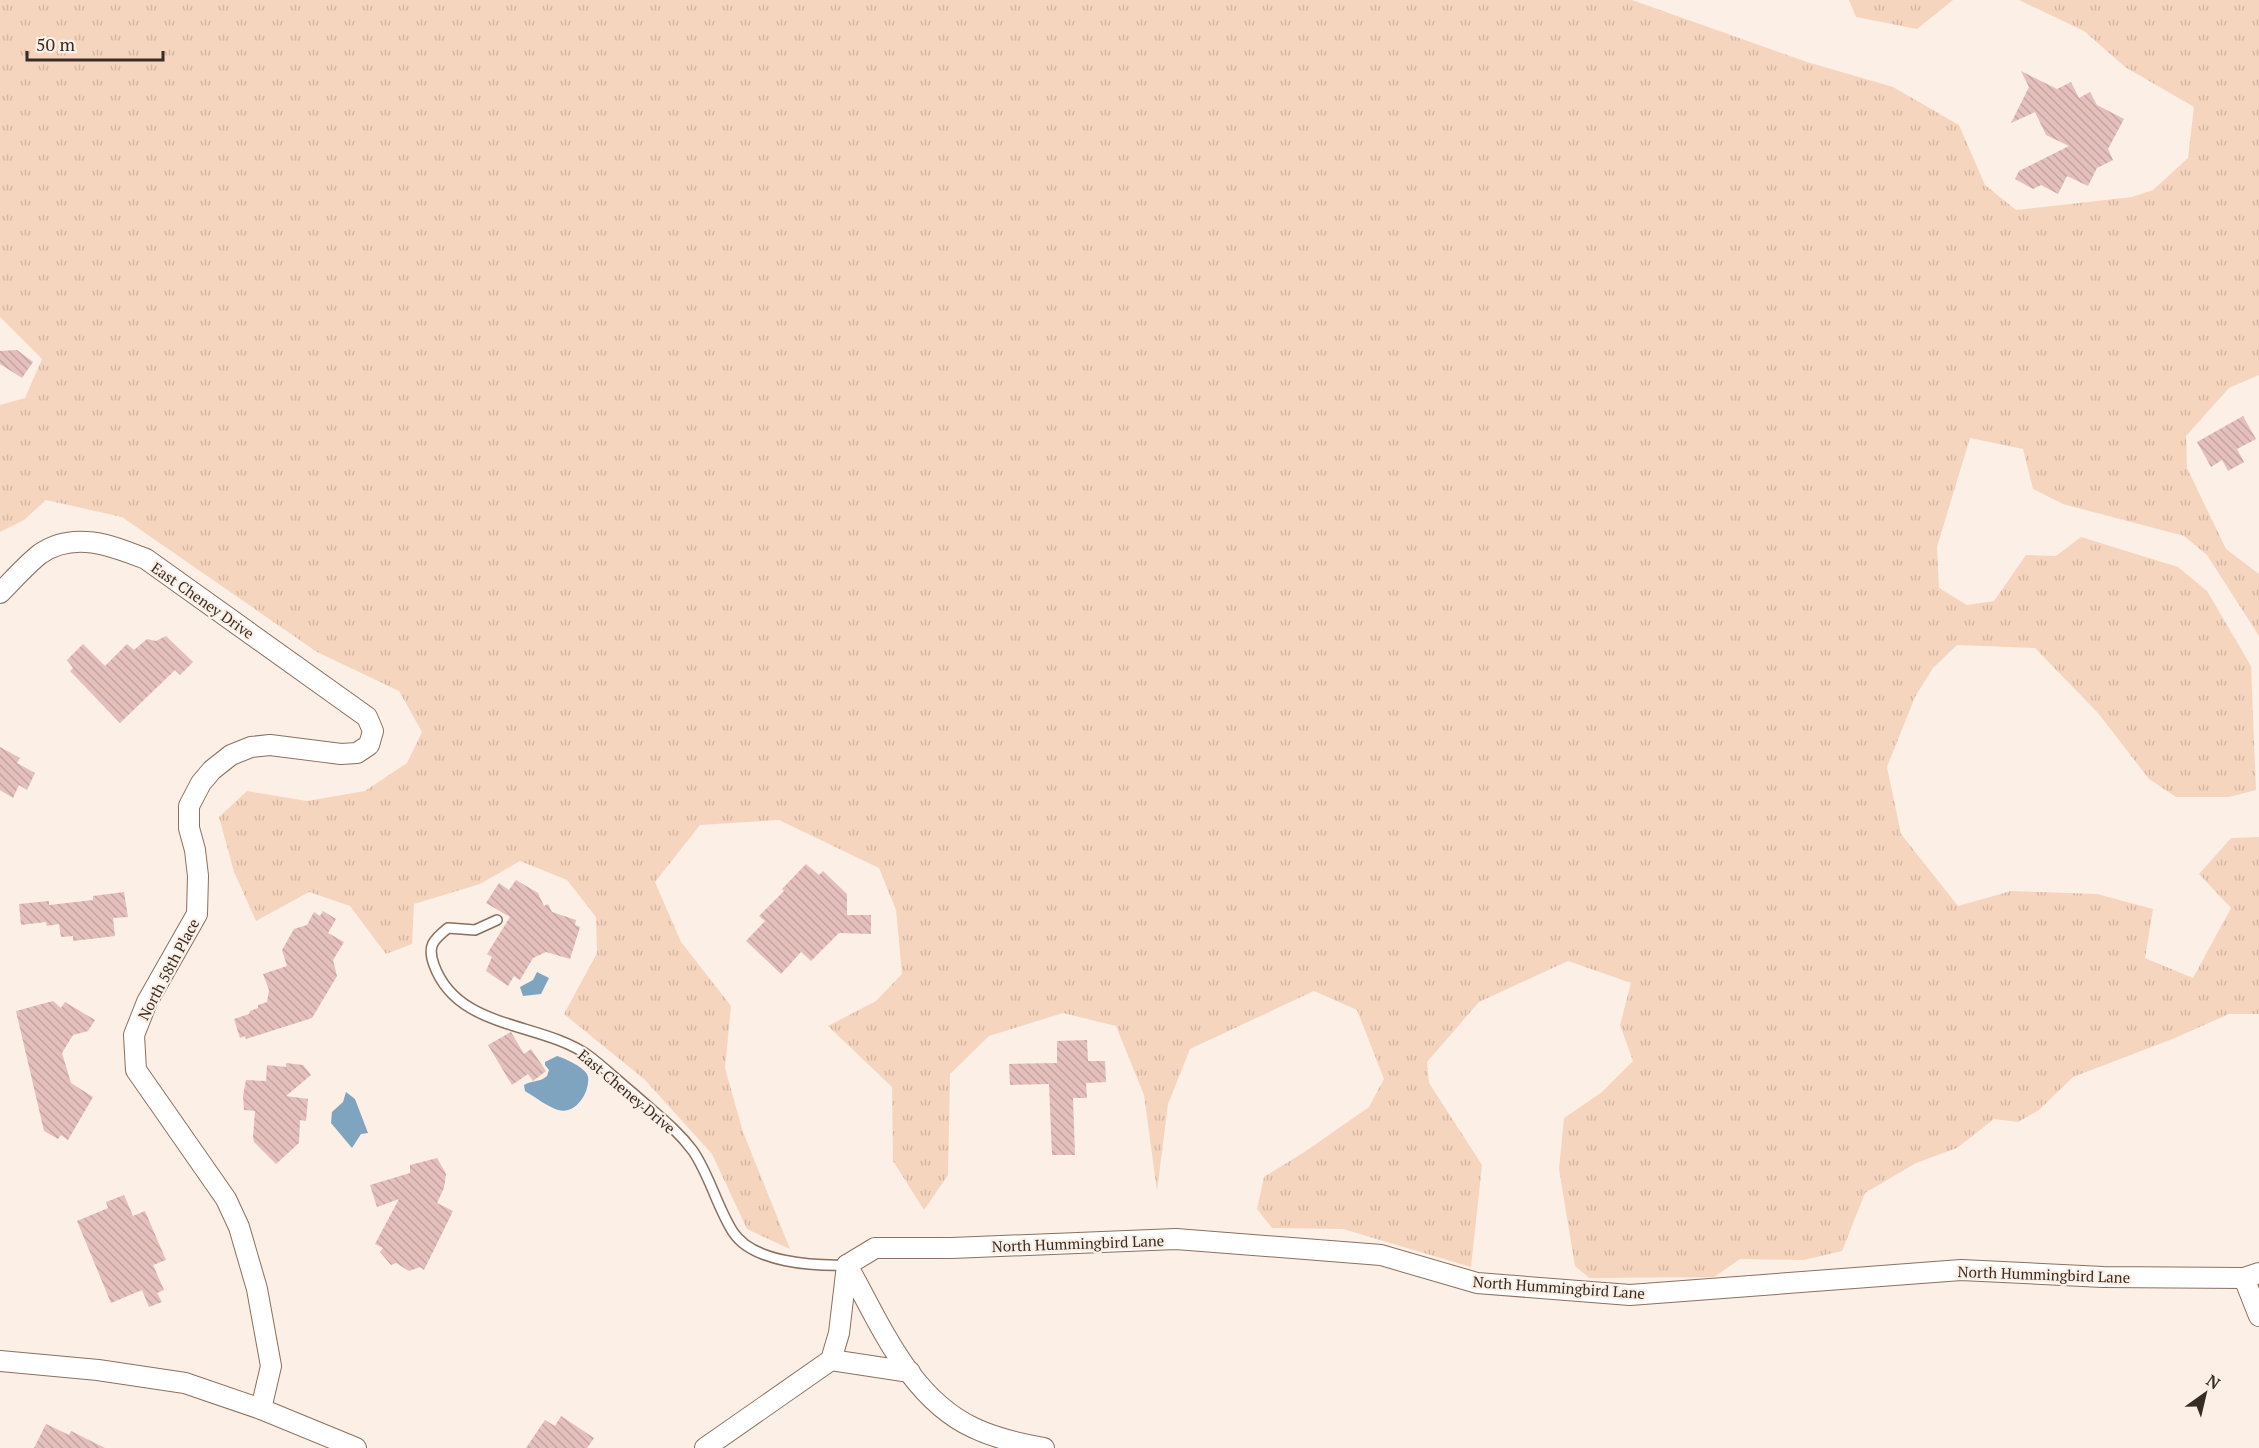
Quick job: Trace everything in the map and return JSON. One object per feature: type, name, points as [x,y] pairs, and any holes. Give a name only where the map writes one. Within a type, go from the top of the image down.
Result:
[{"type":"street","name":"East Cheney Drive","points":[[0,592],[40,554],[55,546],[72,542],[105,544],[146,559],[367,717]]},
{"type":"street","name":"North 58th Place","points":[[261,1409],[271,1366],[257,1289],[239,1227],[226,1199],[136,1070],[134,1035],[147,1002],[197,914],[198,876],[195,850],[189,828],[189,806],[201,783],[212,770],[231,755],[251,747],[270,746],[341,754],[357,753],[369,745],[374,731],[367,717]]},
{"type":"street","name":"North Hummingbird Lane","points":[[847,1265],[875,1248],[952,1248],[1176,1239],[1381,1255],[1477,1283],[1630,1295],[1961,1270],[2103,1278],[2251,1275]]},
{"type":"street","points":[[705,1448],[831,1360],[839,1333],[847,1265]]},
{"type":"street","points":[[847,1265],[882,1331],[910,1372],[934,1401],[974,1428],[1023,1444],[1044,1448]]},
{"type":"street","points":[[2251,1275],[2259,1316]]},
{"type":"street","points":[[831,1360],[910,1372]]},
{"type":"street","points":[[0,1361],[98,1370],[185,1383],[261,1409],[356,1448]]},
{"type":"lane","name":"East Cheney Drive","points":[[497,920],[475,930],[448,928],[434,939],[430,954],[438,974],[450,992],[483,1016],[580,1049],[671,1124],[694,1153],[734,1234],[749,1247],[797,1263],[819,1266],[847,1265]]},
{"type":"green space","points":[[0,0],[1632,0],[1807,62],[1893,87],[1959,125],[1985,185],[2016,210],[2132,197],[2153,190],[2188,158],[2194,107],[2125,67],[2084,31],[2019,0],[2259,0],[2259,375],[2229,388],[2186,436],[2187,468],[2226,549],[2259,574],[2259,636],[2207,555],[2184,536],[2063,504],[2033,489],[2023,449],[1970,438],[1937,547],[1939,588],[1967,605],[1994,601],[2026,555],[2056,556],[2081,537],[2178,567],[2207,591],[2251,666],[2256,790],[2229,797],[2176,797],[2149,779],[2098,713],[2035,648],[1957,645],[1933,668],[1915,697],[1887,767],[1901,834],[1958,906],[2011,891],[2097,894],[2153,909],[2145,958],[2193,978],[2231,908],[2199,874],[2231,838],[2259,837],[2259,1014],[2229,1014],[2175,1038],[2073,1077],[2039,1110],[2018,1122],[1994,1119],[1957,1148],[1916,1163],[1865,1193],[1842,1251],[1804,1260],[1740,1259],[1714,1277],[1589,1278],[1575,1266],[1559,1169],[1564,1118],[1602,1092],[1633,1061],[1620,1025],[1631,983],[1568,961],[1479,1002],[1427,1062],[1429,1083],[1482,1165],[1471,1267],[1343,1229],[1272,1228],[1257,1209],[1264,1177],[1369,1107],[1384,1079],[1357,1010],[1314,991],[1190,1049],[1168,1104],[1157,1191],[1144,1095],[1116,1026],[1063,1013],[989,1036],[950,1074],[948,1175],[924,1210],[893,1161],[892,1087],[828,1026],[876,1001],[902,974],[896,910],[879,868],[779,820],[700,825],[655,882],[681,942],[731,1006],[725,1068],[743,1132],[790,1249],[747,1229],[712,1154],[644,1079],[564,1014],[597,953],[596,917],[567,880],[520,861],[480,884],[414,904],[412,944],[386,954],[350,906],[309,892],[256,921],[234,872],[219,817],[247,791],[307,801],[365,791],[407,763],[422,732],[399,691],[317,652],[122,517],[46,500],[24,520],[0,532],[0,405],[25,398],[42,359],[0,317]]},
{"type":"green space","points":[[1849,0],[1953,0],[1917,29],[1856,17]]},
{"type":"water","points":[[537,972],[549,978],[541,994],[523,996],[520,987],[533,980]]},
{"type":"water","points":[[557,1056],[580,1067],[588,1077],[587,1089],[581,1101],[565,1111],[554,1109],[542,1102],[525,1091],[524,1085],[547,1076],[549,1070],[545,1062]]},
{"type":"water","points":[[346,1092],[355,1099],[368,1133],[361,1134],[352,1148],[331,1123],[332,1112],[343,1102]]},
{"type":"building","points":[[2021,71],[2057,89],[2071,82],[2079,98],[2090,92],[2097,105],[2124,119],[2108,149],[2113,160],[2097,168],[2088,186],[2067,176],[2058,194],[2041,185],[2033,189],[2015,179],[2019,171],[2069,146],[2046,135],[2035,112],[2011,123],[2029,87]]},
{"type":"building","points":[[17,350],[33,362],[22,378],[0,364],[0,351]]},
{"type":"building","points":[[2243,416],[2256,439],[2237,449],[2244,462],[2228,471],[2222,460],[2211,467],[2197,442]]},
{"type":"building","points":[[166,636],[193,662],[180,675],[175,670],[120,723],[70,671],[73,668],[67,660],[83,644],[105,666],[127,644],[134,650],[147,639],[156,641]]},
{"type":"building","points":[[0,747],[20,758],[17,763],[35,773],[27,790],[19,785],[13,798],[0,790]]},
{"type":"building","points":[[806,864],[819,875],[823,871],[847,894],[847,915],[871,915],[871,934],[839,933],[811,961],[801,952],[781,974],[746,941],[765,921],[759,916]]},
{"type":"building","points":[[516,880],[538,893],[544,906],[548,904],[552,912],[576,920],[575,925],[580,927],[570,959],[546,952],[533,958],[520,980],[514,976],[508,986],[486,971],[492,957],[487,954],[510,917],[486,903],[499,883],[509,890]]},
{"type":"building","points":[[124,892],[128,917],[113,918],[115,936],[73,941],[73,936],[61,937],[59,924],[47,926],[46,922],[21,925],[19,904],[49,901],[49,905],[93,900],[93,896]]},
{"type":"building","points":[[323,911],[336,919],[328,933],[344,942],[333,960],[337,976],[312,1018],[246,1039],[245,1036],[240,1038],[234,1019],[249,1014],[250,1011],[258,1008],[258,1005],[267,1002],[269,990],[263,974],[287,966],[282,950],[294,929],[307,925],[314,912],[320,916]]},
{"type":"building","points":[[53,1001],[61,1008],[65,1002],[95,1020],[88,1031],[73,1035],[62,1053],[71,1083],[93,1097],[68,1140],[61,1135],[58,1139],[44,1131],[16,1011]]},
{"type":"building","points":[[511,1032],[524,1054],[531,1049],[546,1071],[533,1081],[528,1074],[512,1085],[488,1045]]},
{"type":"building","points":[[1087,1040],[1088,1061],[1105,1061],[1106,1082],[1086,1083],[1087,1098],[1073,1098],[1075,1155],[1052,1155],[1049,1084],[1010,1085],[1009,1064],[1057,1063],[1057,1041]]},
{"type":"building","points":[[286,1063],[303,1065],[311,1075],[286,1096],[308,1099],[306,1121],[300,1120],[299,1143],[276,1164],[254,1142],[255,1111],[244,1110],[243,1096],[246,1080],[266,1081],[267,1065],[286,1067]]},
{"type":"building","points":[[437,1158],[446,1174],[444,1188],[437,1203],[453,1211],[424,1270],[420,1267],[409,1271],[396,1263],[391,1265],[380,1252],[383,1248],[375,1244],[399,1199],[377,1207],[370,1185],[410,1173],[410,1165]]},
{"type":"building","points":[[124,1195],[133,1216],[145,1211],[166,1260],[153,1265],[164,1290],[157,1293],[162,1302],[149,1307],[142,1290],[111,1303],[77,1221],[108,1208],[106,1202]]},
{"type":"building","points":[[561,1416],[594,1438],[587,1448],[526,1448],[545,1420],[555,1426]]},
{"type":"building","points":[[46,1424],[69,1435],[71,1431],[105,1448],[34,1448]]}]
